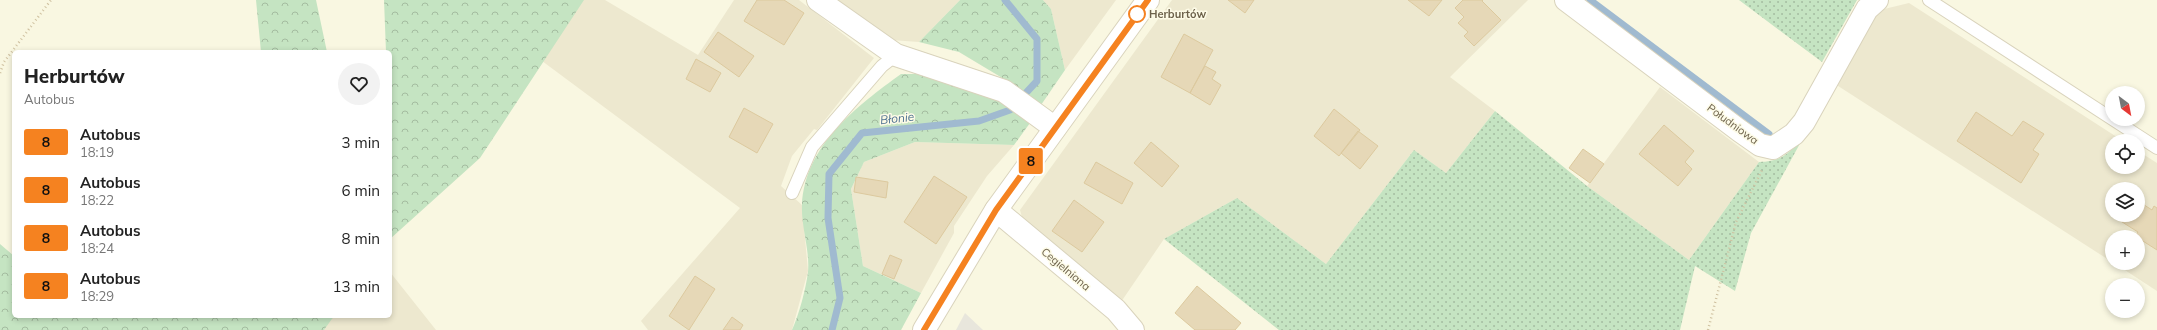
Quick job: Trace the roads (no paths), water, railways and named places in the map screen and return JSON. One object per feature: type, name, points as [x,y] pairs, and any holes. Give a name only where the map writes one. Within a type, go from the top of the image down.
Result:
[{"type":"street","points":[[818,0],[896,55],[1004,91],[1047,122]]},
{"type":"street","points":[[924,330],[1047,122],[1148,0]]},
{"type":"street","name":"Południowa","points":[[1566,0],[1740,131],[1760,145],[1773,148],[1794,134],[1804,122],[1867,9],[1877,0]]},
{"type":"street","name":"Cegielniana","points":[[996,210],[1116,310],[1133,330]]},
{"type":"lane","points":[[1929,0],[2157,148]]},
{"type":"lane","points":[[792,193],[812,147],[882,66],[896,55]]},
{"type":"waterway","name":"Błonie","points":[[832,330],[840,298],[828,218],[829,174],[862,133],[979,121],[1010,110],[1037,81],[1037,39],[1005,0]]},
{"type":"waterway","points":[[1590,0],[1769,134]]},
{"type":"place","name":"Herburtów","points":[[1137,14]]}]
